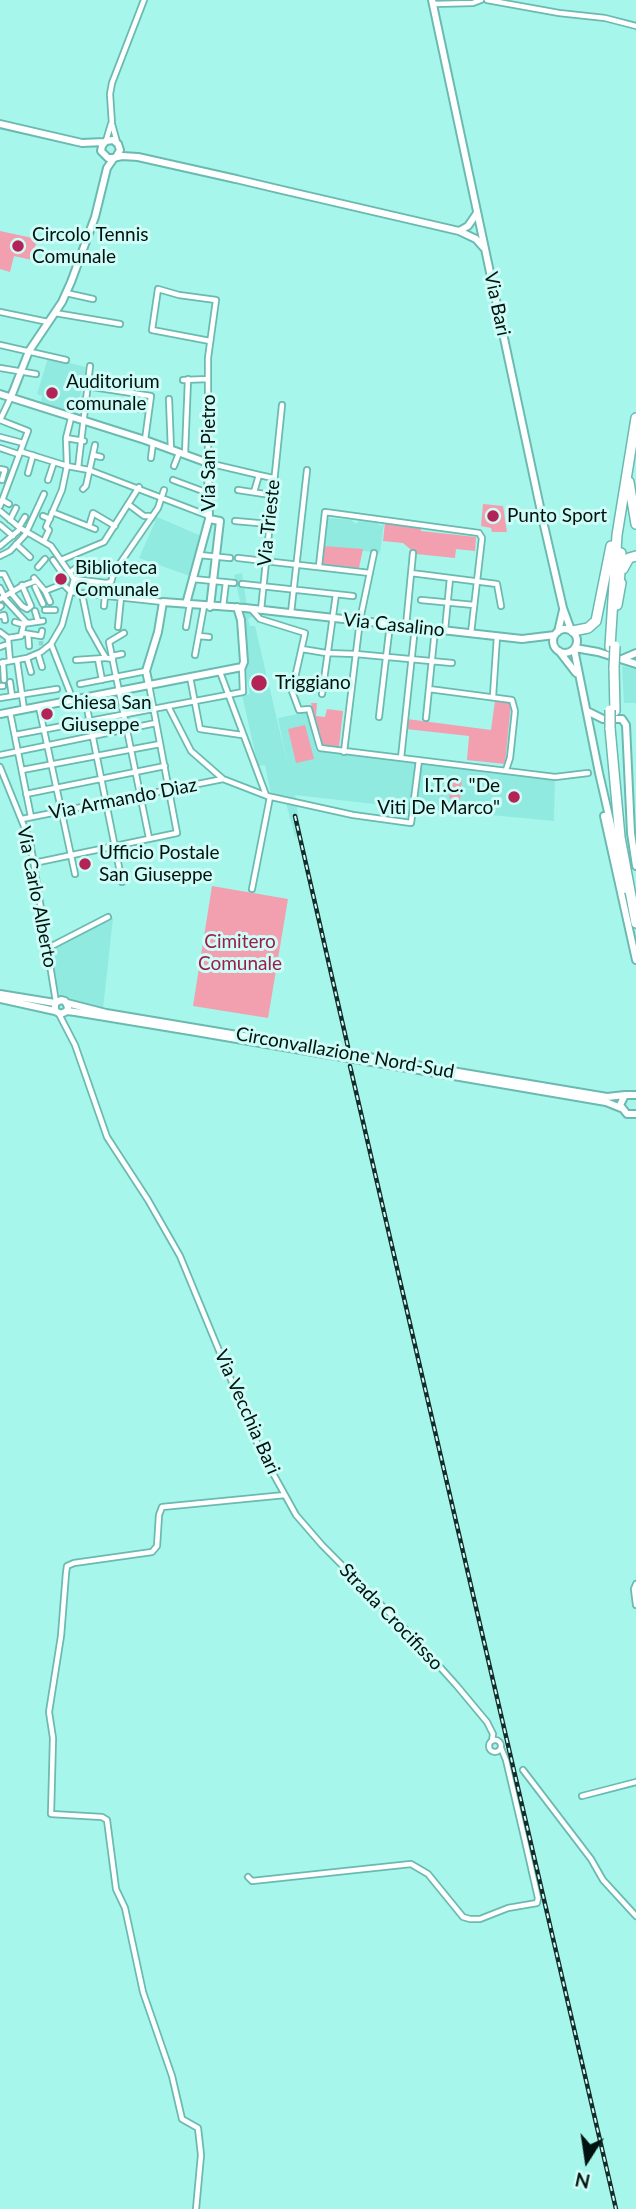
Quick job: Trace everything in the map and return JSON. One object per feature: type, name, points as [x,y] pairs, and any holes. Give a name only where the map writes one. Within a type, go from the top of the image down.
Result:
[{"type":"highway","points":[[612,646],[636,418]]},
{"type":"highway","points":[[573,632],[593,625],[597,617],[634,444]]},
{"type":"highway","points":[[634,444],[617,535],[612,710],[620,837],[634,900],[636,923]]},
{"type":"highway","points":[[629,482],[636,524]]},
{"type":"highway","points":[[617,605],[623,565],[629,558],[636,556]]},
{"type":"main road","name":"Via Bari","points":[[433,2],[563,608],[573,632]]},
{"type":"main road","points":[[0,124],[82,143],[111,140],[138,157]]},
{"type":"main road","points":[[105,142],[101,148],[105,175]]},
{"type":"main road","points":[[82,143],[108,158],[138,157],[462,233],[479,242],[486,255]]},
{"type":"main road","points":[[11,397],[29,351],[66,293],[88,239],[105,175],[120,153],[118,143]]},
{"type":"main road","points":[[462,233],[477,213]]},
{"type":"main road","points":[[462,233],[481,232]]},
{"type":"main road","points":[[0,394],[208,463]]},
{"type":"main road","name":"Via San Pietro","points":[[188,604],[209,518],[208,463]]},
{"type":"main road","points":[[207,606],[223,521],[209,518]]},
{"type":"main road","points":[[149,685],[146,671],[158,632],[163,602]]},
{"type":"main road","name":"Via Casalino","points":[[163,602],[237,607],[497,636],[537,639],[556,633]]},
{"type":"main road","points":[[0,714],[242,667],[242,620],[237,607]]},
{"type":"main road","points":[[563,608],[556,633],[557,649],[578,677]]},
{"type":"main road","points":[[242,620],[252,609]]},
{"type":"main road","points":[[556,633],[562,629],[573,632],[614,666],[636,664]]},
{"type":"main road","points":[[573,632],[577,639],[574,649],[578,677],[623,879],[634,900]]},
{"type":"main road","name":"Via Casalino","points":[[537,639],[557,649]]},
{"type":"main road","points":[[557,649],[567,653],[574,649],[598,652]]},
{"type":"main road","points":[[614,666],[636,653]]},
{"type":"main road","points":[[586,709],[591,715],[603,719],[622,719],[626,725],[631,834],[636,866]]},
{"type":"main road","points":[[591,731],[593,726],[603,719]]},
{"type":"main road","points":[[599,773],[601,803],[636,960]]},
{"type":"main road","name":"Circonvallazione Nord-Sud","points":[[0,994],[61,1007],[553,1092],[606,1102],[621,1108]]},
{"type":"main road","points":[[0,999],[61,1007]]},
{"type":"main road","name":"Circonvallazione Nord-Sud","points":[[61,1007],[607,1097],[632,1094]]},
{"type":"main road","points":[[632,1094],[621,1100],[621,1108],[634,1115]]},
{"type":"street","points":[[118,143],[112,117],[112,83],[144,0]]},
{"type":"street","points":[[433,2],[473,3],[481,0]]},
{"type":"street","points":[[487,0],[605,18],[636,26]]},
{"type":"street","points":[[105,142],[112,117]]},
{"type":"street","name":"Via San Pietro","points":[[208,463],[208,379],[216,300],[158,289],[152,330],[210,341]]},
{"type":"street","points":[[66,293],[93,299]]},
{"type":"street","points":[[0,313],[48,322]]},
{"type":"street","points":[[54,313],[120,324]]},
{"type":"street","points":[[0,345],[66,360]]},
{"type":"street","points":[[78,468],[90,366]]},
{"type":"street","points":[[0,368],[36,374]]},
{"type":"street","points":[[174,466],[182,454],[185,380],[208,379]]},
{"type":"street","points":[[86,386],[151,396],[145,440]]},
{"type":"street","points":[[4,480],[28,430],[0,419],[11,397]]},
{"type":"street","points":[[169,399],[171,450]]},
{"type":"street","points":[[84,400],[149,410]]},
{"type":"street","name":"Via Trieste","points":[[261,611],[282,405]]},
{"type":"street","points":[[44,541],[50,530],[47,527],[52,512],[62,490],[67,466],[66,438],[71,418]]},
{"type":"street","points":[[0,437],[23,443]]},
{"type":"street","points":[[66,438],[82,441]]},
{"type":"street","points":[[150,458],[153,443]]},
{"type":"street","points":[[83,489],[86,486],[95,445]]},
{"type":"street","points":[[0,448],[89,470],[139,487],[209,518]]},
{"type":"street","points":[[27,473],[33,455]]},
{"type":"street","points":[[93,456],[101,457]]},
{"type":"street","points":[[48,480],[54,462]]},
{"type":"street","points":[[208,463],[273,478]]},
{"type":"street","points":[[0,469],[5,470],[1,511],[19,529],[44,541],[61,560],[68,574],[63,584],[45,591]]},
{"type":"street","points":[[291,614],[307,470]]},
{"type":"street","points":[[254,492],[259,474]]},
{"type":"street","points":[[173,480],[208,493]]},
{"type":"street","points":[[61,560],[104,542],[139,487]]},
{"type":"street","points":[[53,561],[74,579],[111,582],[114,572],[158,508],[164,490]]},
{"type":"street","points":[[238,490],[271,495]]},
{"type":"street","points":[[0,556],[26,532],[44,494]]},
{"type":"street","points":[[2,500],[9,504]]},
{"type":"street","points":[[128,504],[144,516],[151,516]]},
{"type":"street","points":[[13,536],[0,525],[10,519],[16,508]]},
{"type":"street","points":[[52,512],[95,528]]},
{"type":"street","points":[[320,566],[325,512],[479,533],[482,541],[471,633]]},
{"type":"street","points":[[89,526],[93,513],[115,526]]},
{"type":"street","points":[[43,516],[50,519]]},
{"type":"street","points":[[0,546],[13,536],[25,517]]},
{"type":"street","points":[[235,521],[269,524]]},
{"type":"street","points":[[16,544],[30,557]]},
{"type":"street","points":[[344,752],[360,620],[374,553]]},
{"type":"street","points":[[406,626],[413,553]]},
{"type":"street","points":[[199,555],[230,558]]},
{"type":"street","points":[[238,558],[370,573]]},
{"type":"street","points":[[38,567],[45,559]]},
{"type":"street","points":[[68,574],[79,566],[114,572]]},
{"type":"street","points":[[3,572],[22,606],[27,609],[55,610]]},
{"type":"street","points":[[411,573],[497,584],[501,606]]},
{"type":"street","points":[[445,630],[450,578]]},
{"type":"street","points":[[51,644],[62,625],[74,579]]},
{"type":"street","points":[[192,579],[234,583]]},
{"type":"street","points":[[2,598],[13,589],[35,582]]},
{"type":"street","points":[[35,582],[45,591],[50,602]]},
{"type":"street","points":[[15,622],[40,621],[35,582]]},
{"type":"street","points":[[223,607],[226,582]]},
{"type":"street","points":[[104,606],[106,583]]},
{"type":"street","points":[[63,584],[71,592],[82,594],[163,602]]},
{"type":"street","points":[[242,584],[353,596]]},
{"type":"street","points":[[22,585],[37,608]]},
{"type":"street","points":[[0,588],[2,598],[25,623],[29,646]]},
{"type":"street","points":[[82,594],[86,620],[111,657],[117,677],[149,838]]},
{"type":"street","points":[[322,694],[336,594]]},
{"type":"street","points":[[118,627],[121,597]]},
{"type":"street","points":[[421,600],[474,605]]},
{"type":"street","points":[[186,627],[188,604]]},
{"type":"street","points":[[195,655],[207,606]]},
{"type":"street","points":[[252,609],[260,619],[305,633],[292,687],[299,710],[309,709],[320,748],[555,777],[588,773]]},
{"type":"street","points":[[379,717],[390,624]]},
{"type":"street","points":[[401,758],[415,627]]},
{"type":"street","points":[[426,718],[430,709],[429,689],[435,629]]},
{"type":"street","points":[[0,632],[8,638],[26,633]]},
{"type":"street","points":[[26,633],[41,644],[51,644]]},
{"type":"street","points":[[111,657],[110,640],[124,633]]},
{"type":"street","points":[[199,636],[209,637]]},
{"type":"street","points":[[493,696],[497,636]]},
{"type":"street","points":[[8,638],[10,661]]},
{"type":"street","points":[[12,696],[4,684],[1,663],[27,658],[41,644]]},
{"type":"street","points":[[41,644],[42,667]]},
{"type":"street","points":[[51,644],[73,700]]},
{"type":"street","points":[[302,649],[453,663]]},
{"type":"street","points":[[76,660],[122,654]]},
{"type":"street","points":[[27,658],[31,672]]},
{"type":"street","points":[[98,659],[102,680]]},
{"type":"street","points":[[17,660],[24,709]]},
{"type":"street","points":[[15,735],[229,695],[244,690],[242,667]]},
{"type":"street","points":[[80,684],[146,671]]},
{"type":"street","points":[[220,672],[268,797],[252,889]]},
{"type":"street","points":[[190,677],[200,729],[242,735]]},
{"type":"street","points":[[34,863],[177,833],[149,685]]},
{"type":"street","points":[[0,698],[57,689]]},
{"type":"street","points":[[429,689],[508,698],[514,705],[510,758],[506,770]]},
{"type":"street","points":[[85,698],[122,882]]},
{"type":"street","points":[[168,706],[191,751],[223,779],[268,797],[353,815],[411,823],[419,760]]},
{"type":"street","points":[[39,707],[75,874]]},
{"type":"street","points":[[10,712],[31,817]]},
{"type":"street","points":[[0,755],[156,723]]},
{"type":"street","points":[[22,771],[160,744]]},
{"type":"street","points":[[26,794],[165,766]]},
{"type":"street","name":"Via Carlo Alberto","points":[[0,767],[22,819],[34,863],[46,949],[61,1007]]},
{"type":"street","name":"Via Armando Diaz","points":[[22,819],[223,779]]},
{"type":"street","points":[[46,949],[108,917]]},
{"type":"street","name":"Via Vecchia Bari","points":[[61,1007],[107,1137],[180,1256],[260,1450],[285,1494],[162,1507],[157,1546],[152,1552],[68,1566],[50,1712],[53,1738],[51,1814],[102,1817],[107,1820],[116,1889],[125,1908],[143,1992],[168,2063],[183,2119],[198,2128],[201,2155],[196,2207]]},
{"type":"street","name":"Strada Crocifisso","points":[[285,1494],[296,1515],[322,1545],[415,1639],[490,1726],[495,1741]]},
{"type":"street","points":[[636,1584],[636,1605]]},
{"type":"street","points":[[248,1877],[252,1881],[411,1864],[421,1868],[463,1917],[480,1919],[508,1908],[537,1903],[506,1760],[495,1741],[489,1746],[506,1760]]},
{"type":"street","points":[[495,1752],[501,1748]]},
{"type":"street","points":[[523,1770],[591,1859],[603,1880],[635,1914]]},
{"type":"street","points":[[582,1796],[636,1782]]},
{"type":"street","points":[[196,2207],[202,2209]]},
{"type":"shaded area","points":[[48,358],[86,367],[79,403],[69,401],[67,410],[41,402],[42,396],[37,394]]},
{"type":"shaded area","points":[[155,516],[201,536],[190,576],[139,558],[155,522]]},
{"type":"shaded area","points":[[328,518],[351,520],[356,524],[359,521],[381,526],[384,523],[380,553],[323,546]]},
{"type":"shaded area","points":[[242,573],[248,613],[253,616],[248,619],[250,626],[255,626],[287,762],[278,718],[307,712],[316,751],[415,763],[410,808],[295,795],[302,837],[295,837],[285,799],[271,795],[265,765],[258,766],[242,695],[250,694],[244,668],[247,667],[247,659],[243,614],[234,575]]},
{"type":"shaded area","points":[[622,666],[636,669],[636,703],[624,703]]},
{"type":"shaded area","points":[[421,764],[555,777],[554,821],[417,808]]},
{"type":"shaded area","points":[[113,918],[103,1009],[65,999],[60,995],[56,984],[50,950]]},
{"type":"green space","name":"Circolo Tennis Comunale","points":[[0,231],[37,239],[32,260],[14,256],[10,272],[0,269]]},
{"type":"green space","name":"Punto Sport","points":[[483,504],[503,506],[507,532],[492,532],[491,528],[481,526]]},
{"type":"green space","points":[[385,523],[420,527],[421,531],[476,537],[475,551],[456,549],[455,558],[416,554],[403,543],[383,541]]},
{"type":"green space","points":[[323,546],[363,549],[359,568],[322,564]]},
{"type":"green space","points":[[495,701],[511,703],[505,764],[467,760],[469,736],[406,729],[407,719],[491,730]]},
{"type":"green space","points":[[311,703],[317,703],[316,716],[325,717],[327,709],[343,711],[339,747],[321,745]]},
{"type":"green space","points":[[305,725],[314,759],[296,763],[288,729]]},
{"type":"green space","points":[[451,779],[462,780],[460,800],[449,798]]},
{"type":"green space","name":"Cimitero Comunale","points":[[212,886],[288,899],[268,1018],[193,1006]]},
{"type":"tunnel","points":[[41,641],[41,648]]},
{"type":"railway","points":[[295,816],[348,1047]]},
{"type":"railway","points":[[350,1066],[616,2209]]},
{"type":"place","name":"Circolo Tennis Comunale","points":[[18,246]]},
{"type":"place","name":"Auditorium comunale","points":[[52,393]]},
{"type":"place","name":"Punto Sport","points":[[493,516]]},
{"type":"place","name":"Biblioteca Comunale","points":[[61,579]]},
{"type":"place","name":"Triggiano","points":[[259,683]]},
{"type":"place","name":"Chiesa San Giuseppe","points":[[47,714]]},
{"type":"place","name":"I.T.C. \"De Viti De Marco\"","points":[[514,797]]},
{"type":"place","name":"Ufficio Postale San Giuseppe","points":[[85,864]]}]
